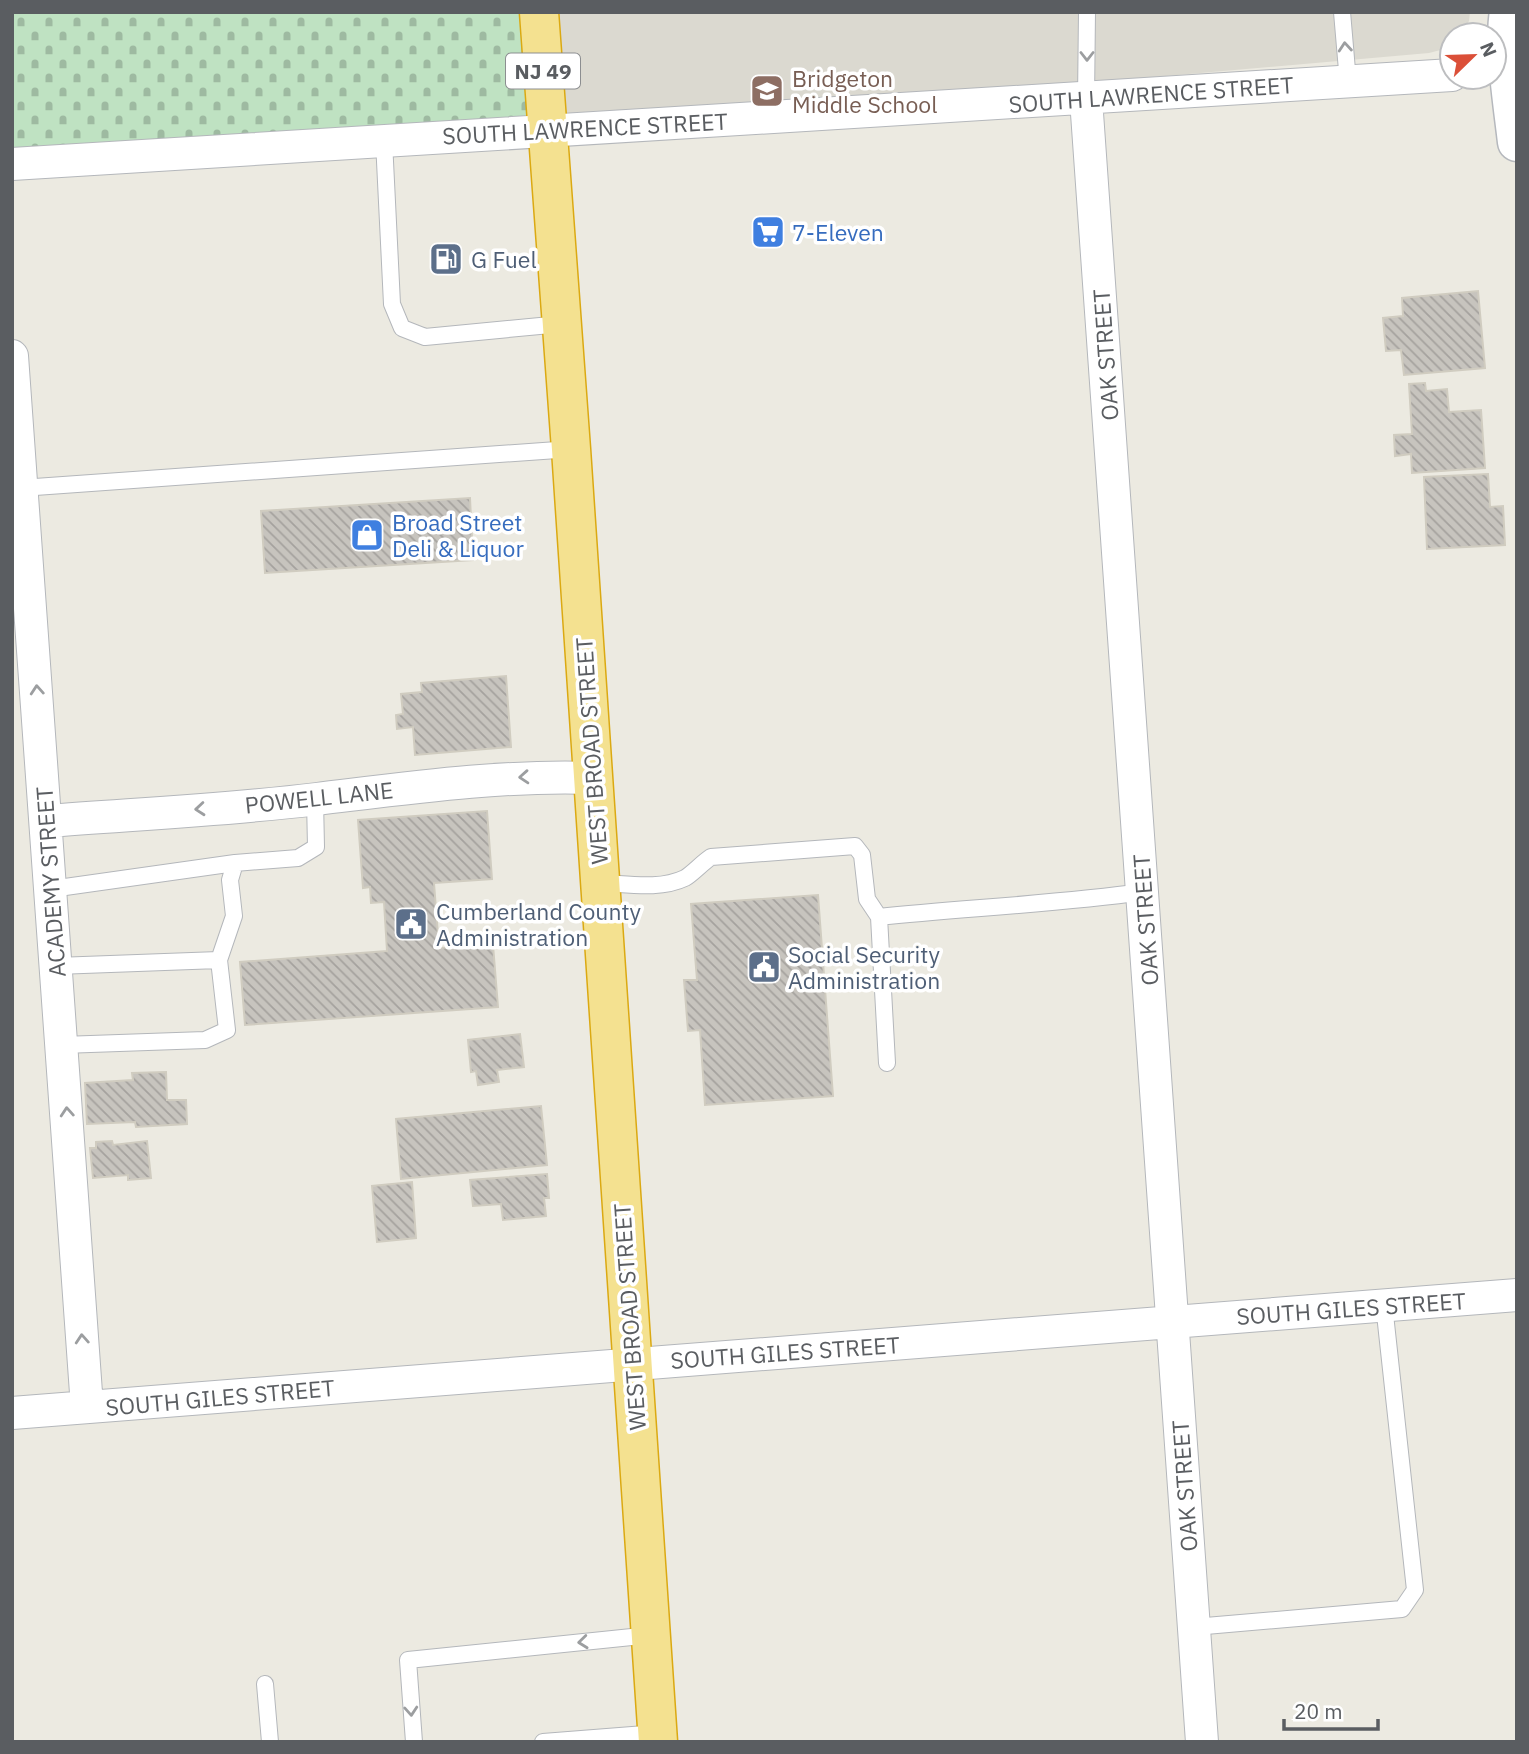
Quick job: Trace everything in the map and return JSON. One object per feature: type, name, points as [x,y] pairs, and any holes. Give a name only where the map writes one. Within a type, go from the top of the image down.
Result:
[{"type":"highway","name":"WEST BROAD STREET","points":[[539,12],[658,1737]]},
{"type":"street","points":[[1508,39],[1509,12]]},
{"type":"street","points":[[1508,74],[1517,142]]},
{"type":"street","name":"SOUTH LAWRENCE STREET","points":[[12,164],[1438,76]]},
{"type":"street","name":"OAK STREET","points":[[1086,99],[1202,1742]]},
{"type":"street","name":"ACADEMY STREET","points":[[12,356],[21,488],[26,732],[46,821],[87,1407]]},
{"type":"street","name":"POWELL LANE","points":[[46,821],[315,800],[399,788],[529,776],[592,778]]},
{"type":"street","name":"SOUTH GILES STREET","points":[[12,1413],[1517,1295]]},
{"type":"lane","points":[[1086,99],[1087,12]]},
{"type":"lane","points":[[1342,12],[1348,82]]},
{"type":"lane","points":[[384,141],[392,304],[402,328],[425,337],[561,324]]},
{"type":"lane","points":[[21,488],[571,449]]},
{"type":"lane","points":[[51,889],[235,863],[298,858],[316,847],[315,800]]},
{"type":"lane","points":[[600,883],[669,885],[688,876],[711,857],[855,846],[862,855],[867,899],[879,917],[887,1063]]},
{"type":"lane","points":[[62,1045],[205,1040],[227,1030],[219,960],[234,916],[230,880],[235,863]]},
{"type":"lane","points":[[879,917],[1083,900],[1143,892]]},
{"type":"lane","points":[[56,966],[219,960]]},
{"type":"lane","points":[[1194,1627],[1402,1609],[1415,1590],[1384,1305]]},
{"type":"lane","points":[[414,1742],[408,1660],[651,1635]]},
{"type":"lane","points":[[265,1684],[270,1742]]},
{"type":"lane","points":[[543,1742],[658,1737]]},
{"type":"shaded area","name":"Bridgeton Middle School","points":[[540,12],[1470,12],[1469,21],[1438,21],[1438,51],[1429,53],[548,130]]},
{"type":"green space","points":[[12,12],[539,12],[548,130],[12,164]]},
{"type":"building","points":[[1478,291],[1485,368],[1404,375],[1401,350],[1386,351],[1383,318],[1403,316],[1402,298]]},
{"type":"building","points":[[1425,383],[1426,391],[1447,389],[1449,412],[1481,410],[1485,468],[1412,473],[1411,454],[1395,456],[1394,435],[1412,434],[1409,384]]},
{"type":"building","points":[[1488,474],[1490,507],[1503,506],[1505,545],[1427,549],[1424,477]]},
{"type":"building","name":"Broad Street Deli & Liquor","points":[[470,498],[473,560],[265,573],[261,511]]},
{"type":"building","points":[[506,676],[511,747],[415,755],[413,727],[397,729],[396,715],[403,714],[401,694],[422,692],[421,683]]},
{"type":"building","name":"Cumberland County Administration","points":[[487,811],[492,879],[434,883],[439,948],[493,945],[498,1007],[245,1025],[240,962],[387,951],[384,902],[371,903],[370,887],[363,888],[358,820]]},
{"type":"building","points":[[818,895],[833,1096],[705,1105],[700,1030],[688,1031],[684,980],[697,980],[691,904]]},
{"type":"building","points":[[520,1034],[524,1067],[497,1070],[499,1082],[478,1085],[476,1071],[471,1072],[468,1040]]},
{"type":"building","points":[[166,1072],[167,1100],[186,1100],[187,1124],[136,1127],[135,1122],[87,1124],[85,1083],[133,1080],[132,1073]]},
{"type":"building","points":[[541,1106],[547,1165],[401,1179],[396,1119]]},
{"type":"building","points":[[112,1141],[113,1145],[147,1141],[151,1178],[128,1180],[128,1175],[93,1178],[90,1148],[96,1148],[96,1142]]},
{"type":"building","points":[[547,1174],[549,1198],[544,1198],[546,1216],[503,1220],[501,1204],[473,1206],[470,1180]]},
{"type":"building","points":[[412,1182],[416,1238],[377,1242],[372,1186]]},
{"type":"place","name":"Bridgeton Middle School","points":[[767,91]]},
{"type":"place","name":"7-Eleven","points":[[768,232]]},
{"type":"place","name":"G Fuel","points":[[446,259]]},
{"type":"place","name":"Broad Street Deli & Liquor","points":[[367,535]]},
{"type":"place","name":"Cumberland County Administration","points":[[411,924]]},
{"type":"place","name":"Social Security Administration","points":[[764,967]]}]
